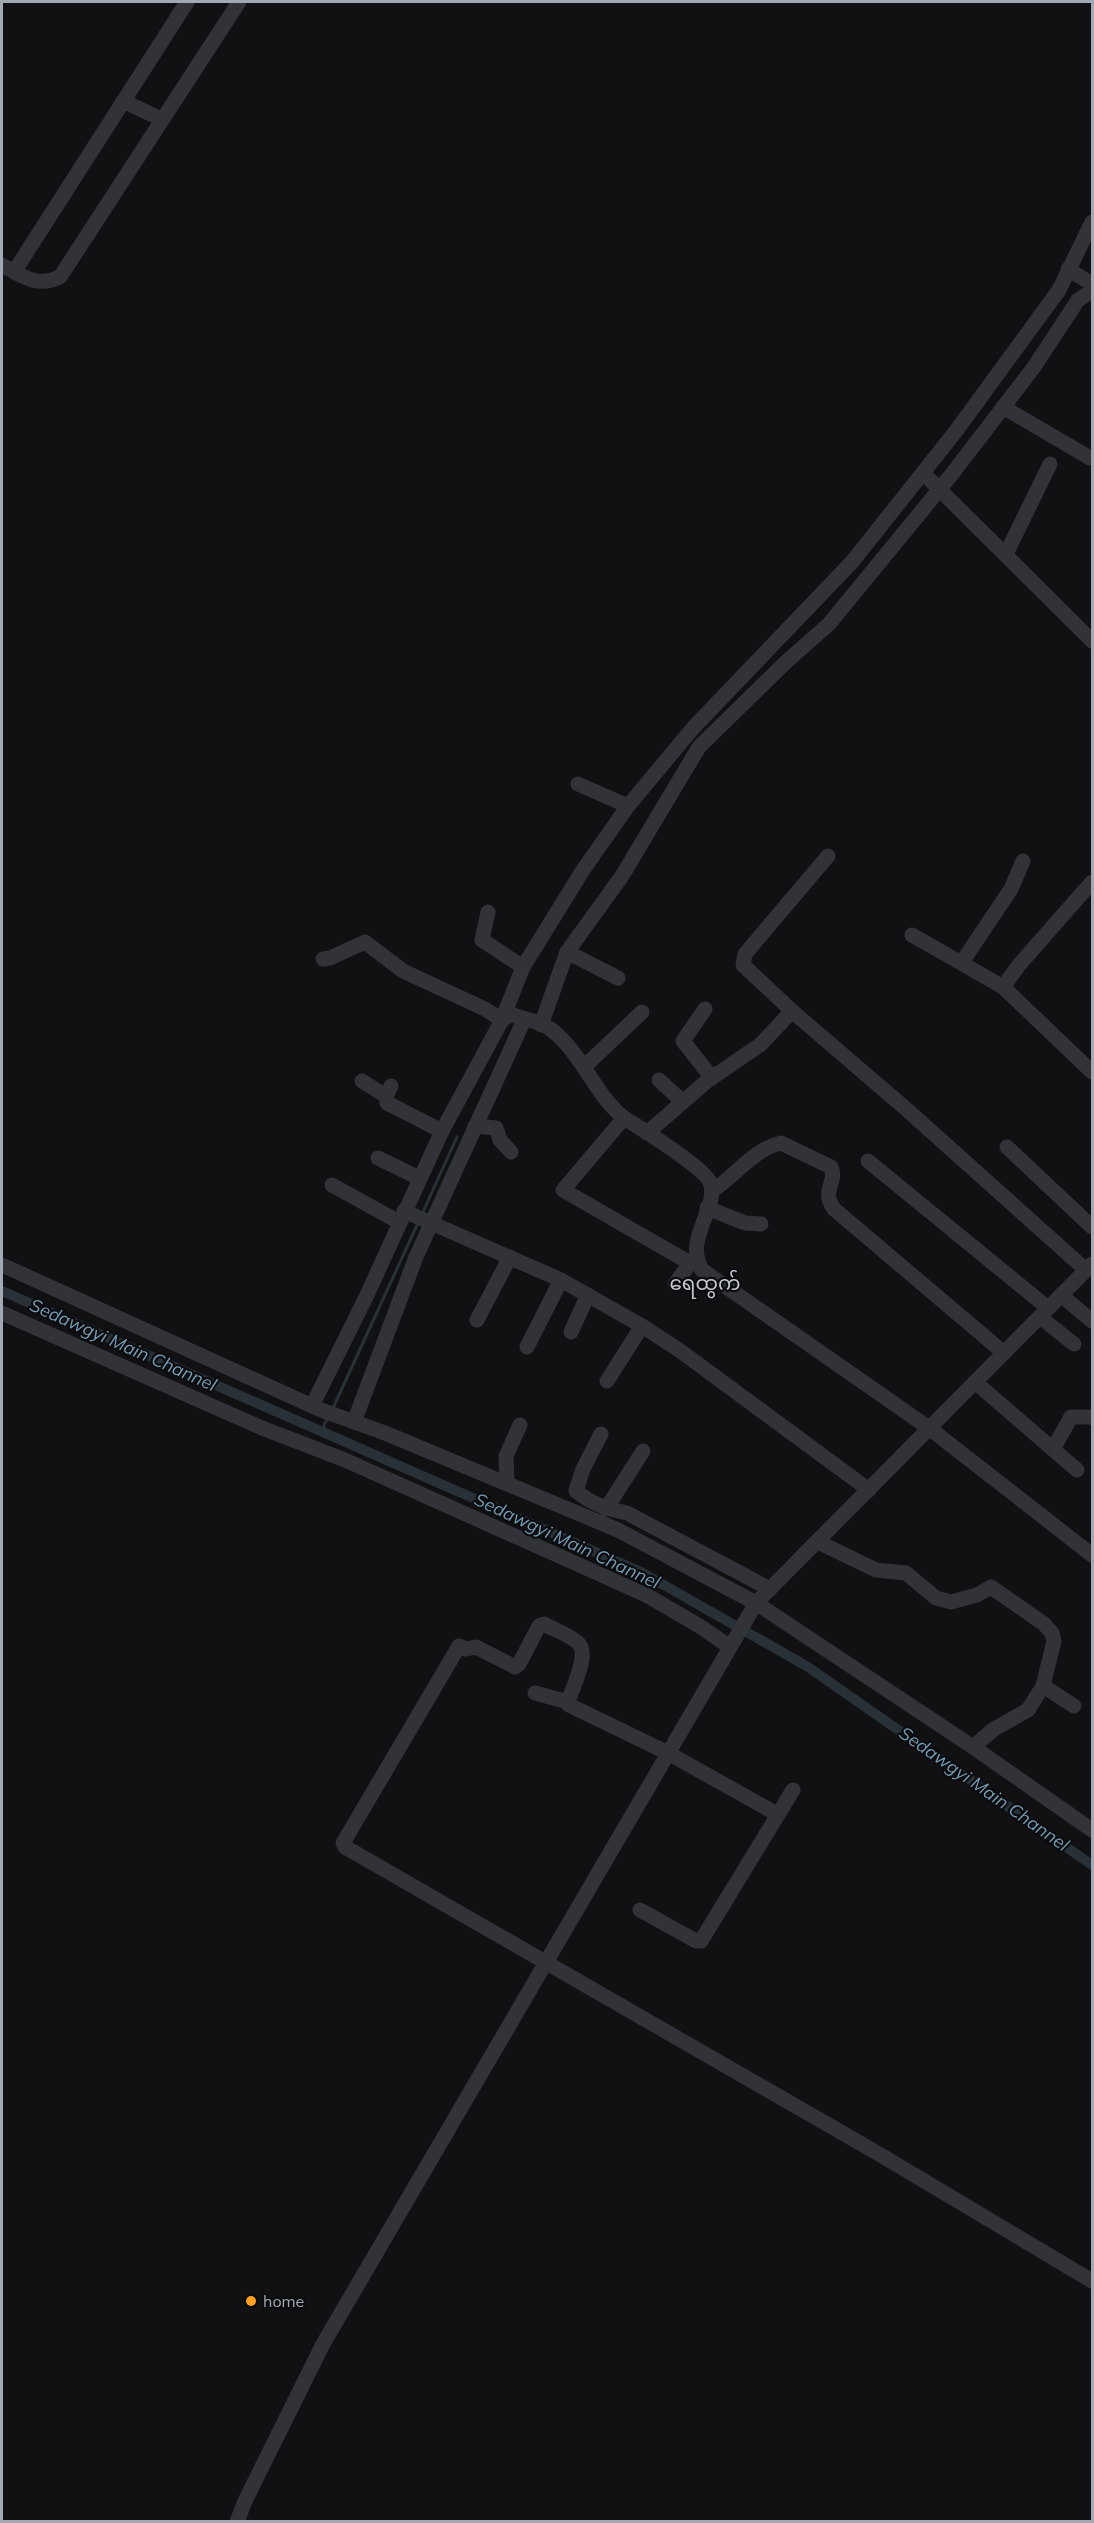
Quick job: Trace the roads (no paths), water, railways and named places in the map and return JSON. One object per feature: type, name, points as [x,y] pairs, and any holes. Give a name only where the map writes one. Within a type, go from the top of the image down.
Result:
[{"type":"street","points":[[187,2],[123,101],[8,269],[36,282],[48,283],[60,277],[239,2]]},
{"type":"street","points":[[123,101],[161,119]]},
{"type":"street","points":[[354,1422],[429,1221],[475,1126],[514,1018],[523,967],[582,870],[628,806],[693,728],[852,562],[923,473],[1059,290],[1071,272],[1092,222]]},
{"type":"street","points":[[541,1025],[567,952],[622,876],[699,747],[828,624],[940,488],[1034,367],[1078,300],[1091,285],[1071,272]]},
{"type":"street","points":[[1003,407],[1090,458]]},
{"type":"street","points":[[1006,554],[1050,464]]},
{"type":"street","points":[[923,473],[1092,641]]},
{"type":"street","points":[[782,635],[795,654]]},
{"type":"street","points":[[578,784],[628,806]]},
{"type":"street","points":[[237,2522],[245,2501],[323,2344],[753,1607],[1089,1267],[792,1011],[743,965],[742,958],[828,856]]},
{"type":"street","points":[[962,962],[1011,889],[1023,861]]},
{"type":"street","points":[[1003,987],[1019,965],[1092,882]]},
{"type":"street","points":[[488,912],[482,940],[523,967]]},
{"type":"street","points":[[912,935],[1003,987],[1092,1072]]},
{"type":"street","points":[[323,959],[361,943],[368,943],[404,971],[485,1009],[547,1026],[585,1066],[624,1118],[703,1173],[715,1189]]},
{"type":"street","points":[[567,952],[618,978]]},
{"type":"street","points":[[705,1010],[683,1041],[712,1078]]},
{"type":"street","points":[[647,1133],[712,1078],[760,1045],[792,1011]]},
{"type":"street","points":[[585,1066],[642,1012]]},
{"type":"street","points":[[317,1408],[442,1131],[514,1018]]},
{"type":"street","points":[[659,1080],[683,1102]]},
{"type":"street","points":[[362,1081],[389,1091],[387,1103],[442,1131]]},
{"type":"street","points":[[624,1118],[563,1190],[567,1195],[693,1262],[929,1428],[1092,1555]]},
{"type":"street","points":[[475,1126],[496,1128],[500,1140],[511,1152]]},
{"type":"street","points":[[675,1284],[693,1262],[707,1208],[715,1189],[746,1165],[755,1154],[781,1143],[831,1167],[832,1177],[827,1194],[828,1201],[834,1209],[1004,1353]]},
{"type":"street","points":[[1007,1147],[1092,1227]]},
{"type":"street","points":[[378,1158],[420,1178]]},
{"type":"street","points":[[868,1161],[1044,1312],[1074,1344]]},
{"type":"street","points":[[332,1185],[404,1215],[429,1221],[561,1280],[588,1295],[642,1326],[725,1383],[869,1490]]},
{"type":"street","points":[[715,1189],[738,1185]]},
{"type":"street","points":[[707,1208],[746,1223],[761,1224]]},
{"type":"street","points":[[477,1320],[510,1257]]},
{"type":"street","points":[[2,1264],[339,1418],[507,1483],[618,1530],[753,1607],[973,1747],[1092,1830]]},
{"type":"street","points":[[527,1347],[561,1280]]},
{"type":"street","points":[[571,1332],[588,1295]]},
{"type":"street","points":[[1061,1295],[1092,1321]]},
{"type":"street","points":[[2,1313],[262,1428],[345,1460],[648,1596],[732,1644]]},
{"type":"street","points":[[608,1381],[642,1326]]},
{"type":"street","points":[[975,1382],[1077,1470]]},
{"type":"street","points":[[1053,1449],[1071,1417],[1092,1417]]},
{"type":"street","points":[[507,1483],[506,1456],[520,1425]]},
{"type":"street","points":[[601,1434],[583,1469],[576,1491],[589,1501],[606,1509],[627,1513],[770,1589]]},
{"type":"street","points":[[606,1509],[643,1451]]},
{"type":"street","points":[[618,1530],[627,1513]]},
{"type":"street","points":[[818,1542],[876,1570],[906,1573],[936,1598],[951,1602],[977,1595],[991,1587],[1044,1624],[1052,1633],[1054,1641],[1043,1686],[1028,1710],[994,1729],[973,1747]]},
{"type":"street","points":[[568,1702],[583,1658],[583,1650],[578,1642],[548,1626],[544,1624],[540,1626],[519,1664],[515,1667],[476,1647],[466,1649],[459,1646],[343,1843],[345,1847],[879,2154],[1092,2281]]},
{"type":"street","points":[[1043,1686],[1074,1706]]},
{"type":"street","points":[[535,1693],[568,1702],[569,1705],[668,1753],[777,1814]]},
{"type":"street","points":[[640,1910],[696,1941],[701,1941],[793,1790]]},
{"type":"waterway","points":[[422,1214],[457,1137]]},
{"type":"waterway","points":[[333,1408],[418,1223]]},
{"type":"waterway","name":"Sedawgyi Main Channel","points":[[2,1291],[641,1572],[808,1667],[1092,1865]]},
{"type":"waterway","points":[[321,1432],[327,1419]]},
{"type":"place","name":"home","points":[[251,2301]]},
{"type":"district","name":"ရေထွက်","points":[[705,1283]]}]
